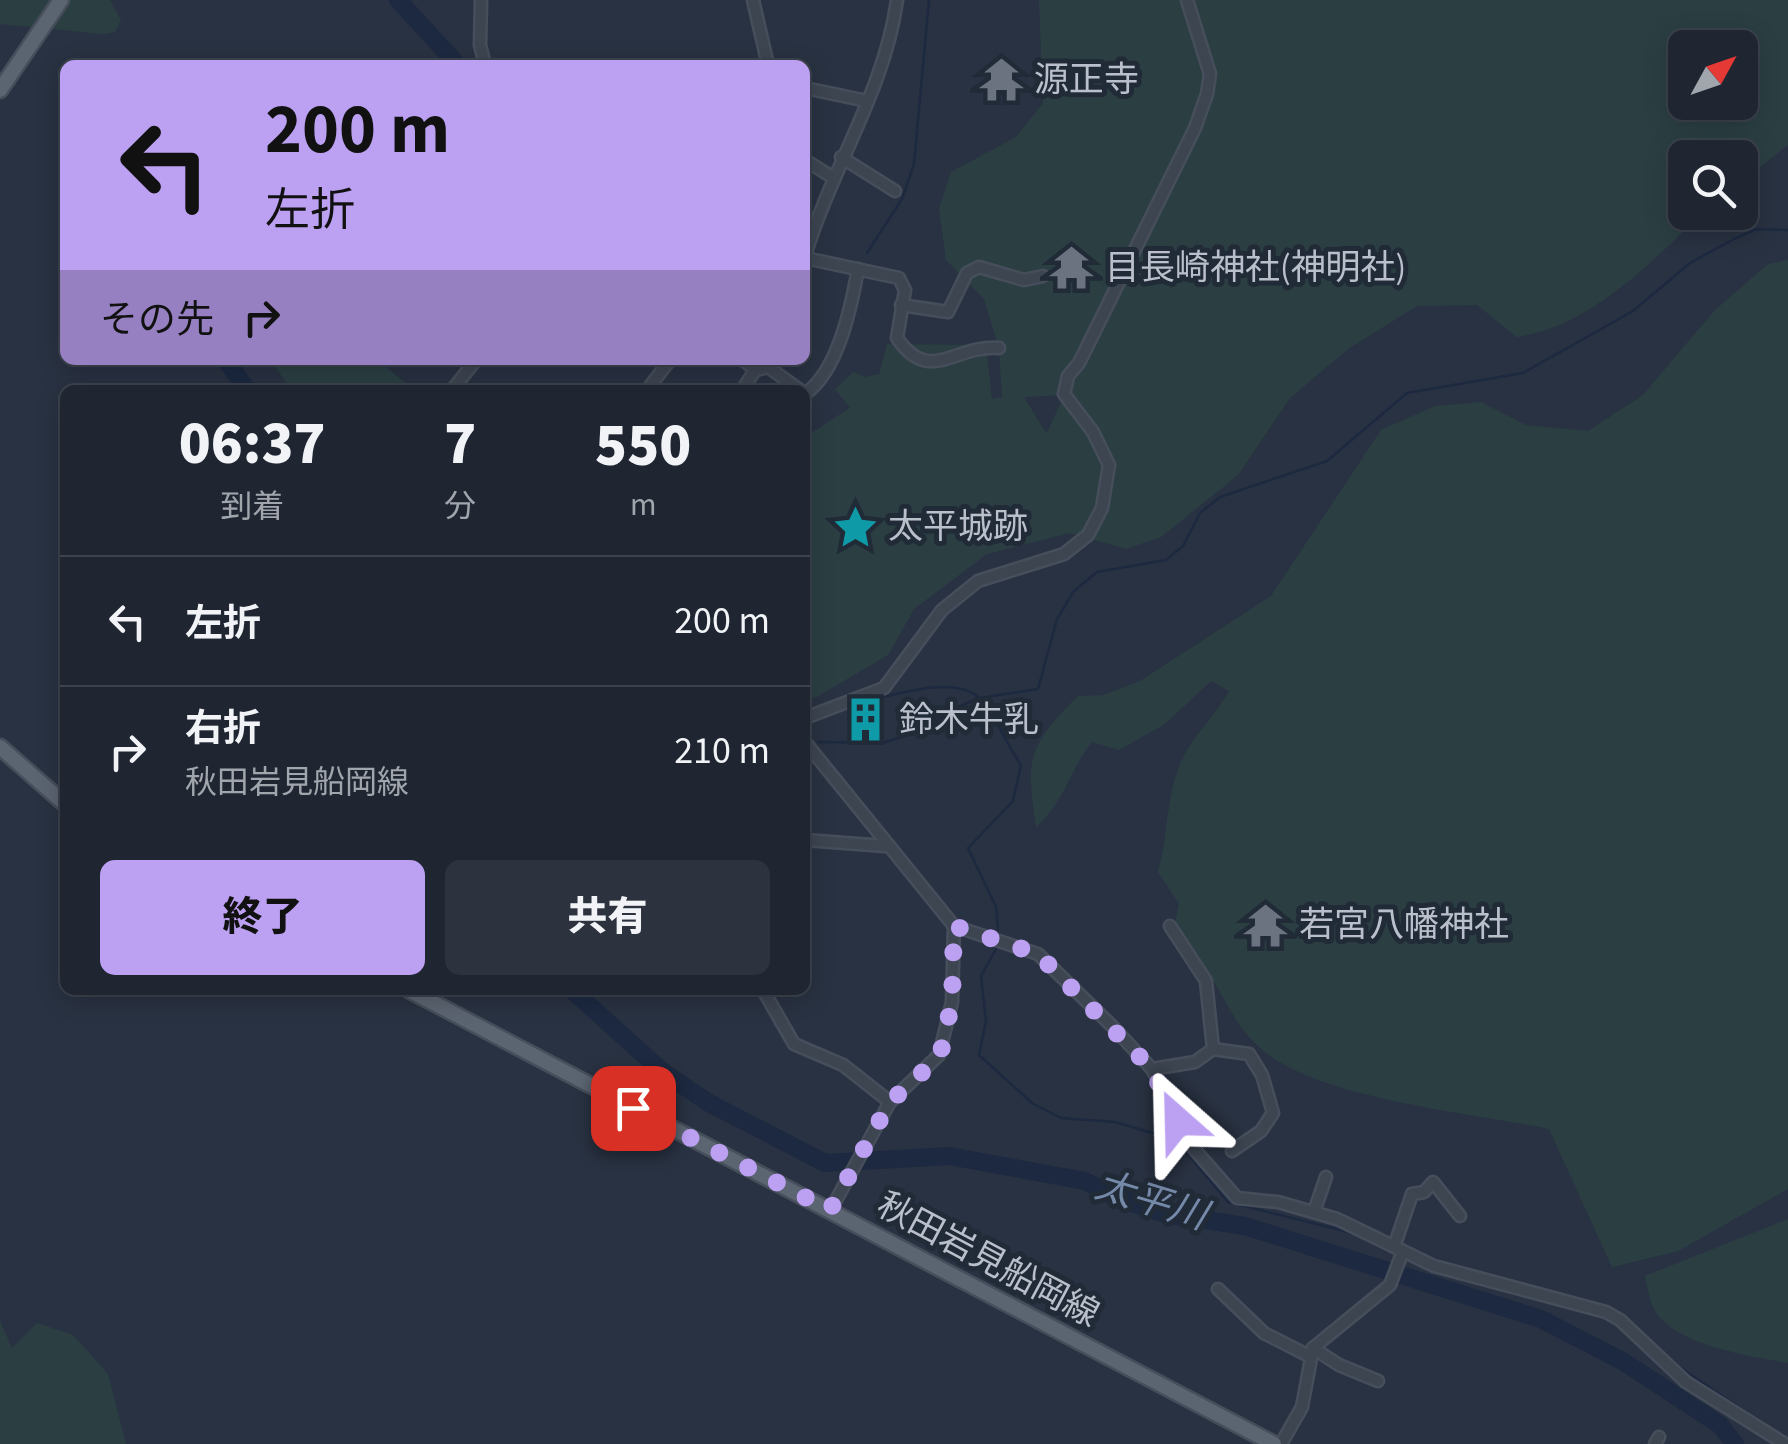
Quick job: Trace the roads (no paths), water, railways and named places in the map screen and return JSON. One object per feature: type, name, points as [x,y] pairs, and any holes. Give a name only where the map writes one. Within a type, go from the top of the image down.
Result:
[{"type":"main road","points":[[0,90],[61,0]]},
{"type":"main road","points":[[0,747],[60,800]]},
{"type":"main road","name":"秋田岩見船岡線","points":[[419,995],[1277,1444]]},
{"type":"street","points":[[481,0],[480,45],[484,60]]},
{"type":"street","points":[[753,0],[767,60]]},
{"type":"street","points":[[810,226],[889,47],[897,0]]},
{"type":"street","points":[[810,716],[884,688],[934,620],[978,581],[1064,554],[1088,535],[1102,508],[1109,465],[1093,432],[1064,394],[1068,376],[1079,363],[1145,232],[1207,94],[1210,74],[1188,0]]},
{"type":"street","points":[[810,89],[866,101]]},
{"type":"street","points":[[840,157],[895,191]]},
{"type":"street","points":[[810,163],[832,177]]},
{"type":"street","points":[[810,258],[898,278],[905,290],[897,338],[922,362],[930,364],[972,347],[999,348]]},
{"type":"street","points":[[901,305],[948,312],[967,274],[980,267],[1024,280],[1042,276]]},
{"type":"street","points":[[810,388],[823,374],[841,334],[858,270]]},
{"type":"street","points":[[456,385],[472,365]]},
{"type":"street","points":[[651,385],[666,365]]},
{"type":"street","points":[[759,365],[792,385]]},
{"type":"street","points":[[810,751],[867,817],[884,846],[954,926],[1038,954],[1152,1070],[1194,1150],[1237,1198],[1314,1212],[1370,1232],[1399,1253],[1470,1278],[1606,1312],[1686,1382],[1785,1444]]},
{"type":"street","points":[[810,840],[884,846]]},
{"type":"street","points":[[830,1210],[890,1102],[940,1056],[952,1002],[954,926]]},
{"type":"street","points":[[1170,926],[1206,981],[1212,1049]]},
{"type":"street","points":[[766,995],[794,1044],[843,1065],[890,1102]]},
{"type":"street","points":[[1152,1070],[1195,1062],[1212,1049],[1249,1054],[1262,1075],[1273,1113],[1262,1132],[1232,1151]]},
{"type":"street","points":[[1314,1212],[1326,1177]]},
{"type":"street","points":[[1277,1444],[1302,1407],[1312,1352],[1390,1285],[1412,1194],[1424,1192],[1433,1182],[1460,1216]]},
{"type":"street","points":[[1218,1290],[1264,1333],[1378,1382]]},
{"type":"waterway","name":"太平川","points":[[398,0],[453,60]]},
{"type":"waterway","points":[[867,253],[902,199],[914,164],[929,0]]},
{"type":"waterway","points":[[818,742],[882,743],[928,729],[948,711],[980,698],[1038,689],[1057,619],[1074,591],[1097,572],[1166,560],[1183,546],[1200,513],[1220,497],[1327,461],[1407,393],[1523,373],[1633,311],[1690,263],[1734,239],[1756,229],[1788,230]]},
{"type":"waterway","name":"太平川","points":[[230,365],[244,385]]},
{"type":"waterway","points":[[860,703],[922,689],[955,688],[980,699],[996,722],[1021,765],[1013,801],[968,848],[996,907],[998,930]]},
{"type":"waterway","points":[[996,949],[981,976],[986,1021],[979,1055],[1032,1103],[1061,1118],[1115,1122],[1176,1140],[1228,1202],[1356,1234]]},
{"type":"waterway","name":"太平川","points":[[578,995],[663,1072],[709,1103],[825,1163],[949,1156],[1085,1181],[1117,1198],[1165,1214],[1245,1226],[1541,1319],[1624,1362],[1720,1425],[1735,1444]]},
{"type":"waterway","points":[[1404,1245],[1448,1265]]},
{"type":"waterway","points":[[1675,1364],[1784,1438]]},
{"type":"place","name":"源正寺","points":[[1001,80]]},
{"type":"place","name":"目長崎神社(神明社)","points":[[1072,268]]},
{"type":"place","name":"太平城跡","points":[[855,527]]},
{"type":"place","name":"鈴木牛乳","points":[[866,720]]},
{"type":"place","name":"若宮八幡神社","points":[[1266,925]]}]
